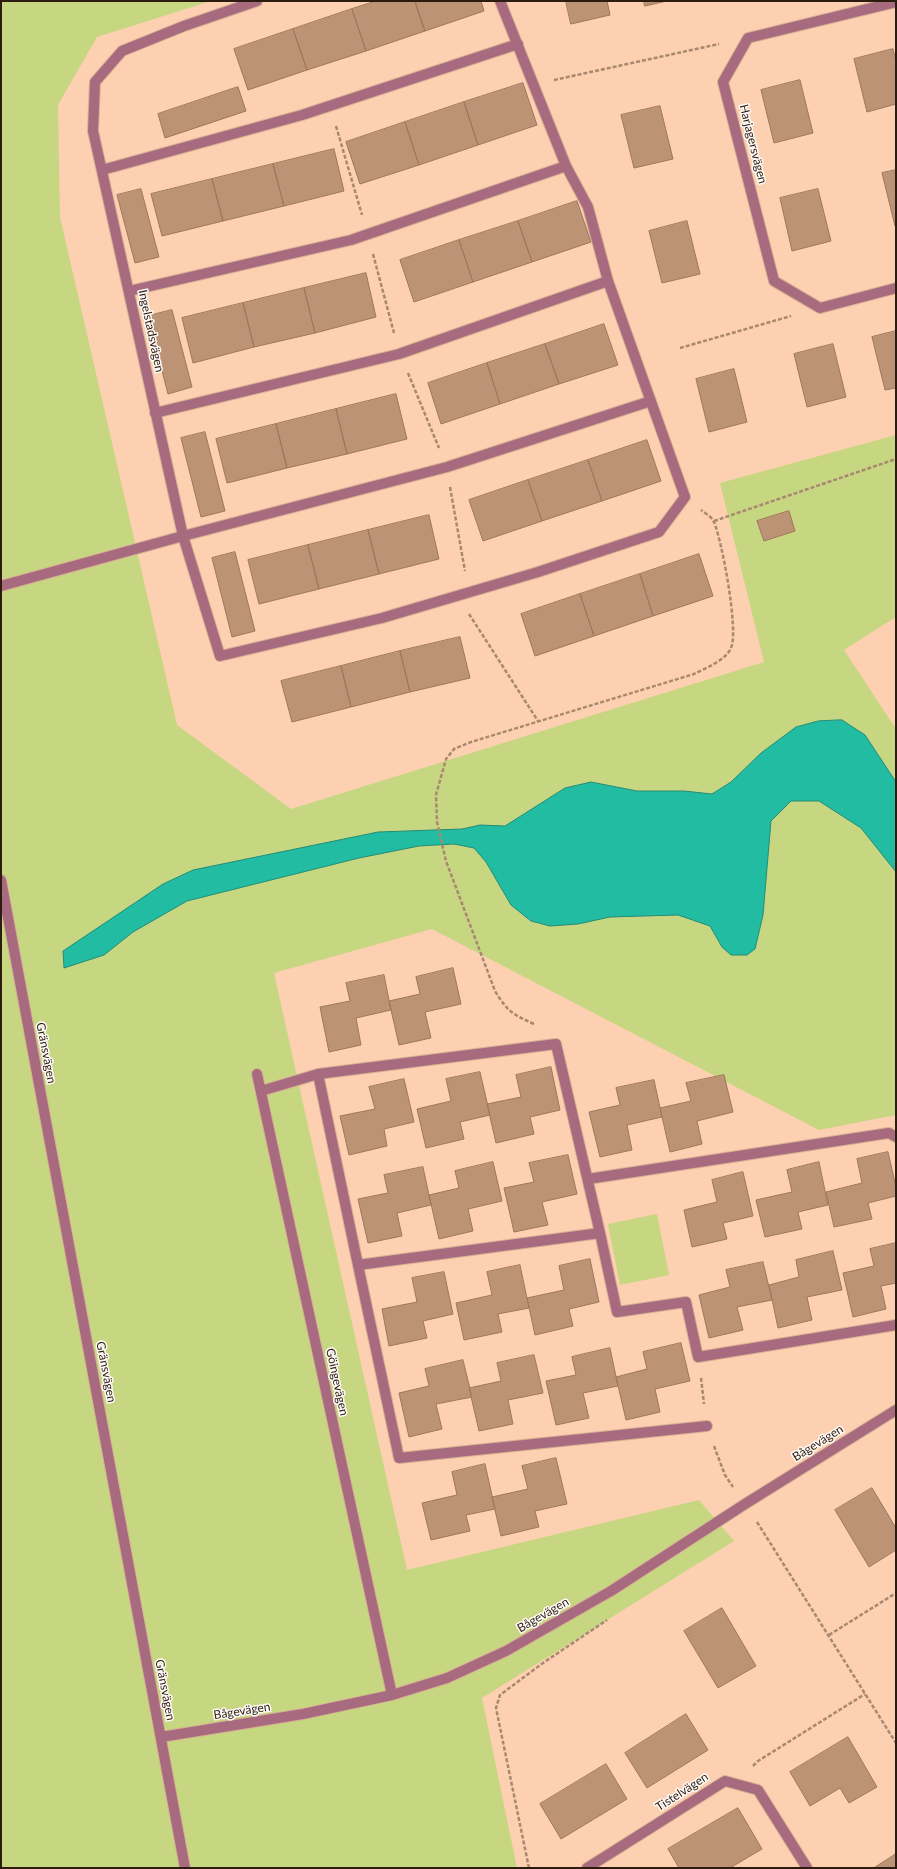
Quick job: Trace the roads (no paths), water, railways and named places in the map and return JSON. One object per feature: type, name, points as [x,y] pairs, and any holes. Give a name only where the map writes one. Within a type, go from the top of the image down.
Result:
[{"type":"street","name":"Ingelstadsvägen","points":[[257,1],[184,26],[122,51],[95,82],[93,131],[183,536],[220,656],[382,618],[538,572],[659,532],[685,497],[651,401]]},
{"type":"street","points":[[1,586],[183,536],[447,467],[651,401],[608,281],[588,207],[566,166],[500,1]]},
{"type":"street","name":"Harjagersvägen","points":[[896,2],[748,38],[723,82],[774,281],[820,308],[896,288]]},
{"type":"street","points":[[102,170],[302,115],[518,44]]},
{"type":"street","points":[[129,291],[352,240],[566,166]]},
{"type":"street","points":[[155,413],[399,354],[608,281]]},
{"type":"street","name":"Gränsvägen","points":[[1,880],[185,1868]]},
{"type":"street","points":[[261,1091],[318,1074],[556,1044],[588,1179],[617,1312],[686,1302],[698,1357],[896,1325]]},
{"type":"street","name":"Göingevägen","points":[[257,1074],[392,1695]]},
{"type":"street","points":[[318,1074],[399,1458],[707,1426]]},
{"type":"street","points":[[588,1179],[889,1133],[896,1137]]},
{"type":"street","points":[[358,1265],[600,1234]]},
{"type":"street","name":"Bågevägen","points":[[161,1737],[303,1714],[392,1695],[446,1678],[506,1651],[611,1591],[745,1504],[896,1410]]},
{"type":"street","name":"Tistelvägen","points":[[587,1868],[725,1781],[758,1790],[807,1868]]},
{"type":"water","points":[[842,720],[865,735],[896,782],[896,872],[861,828],[819,801],[791,801],[771,821],[763,915],[755,949],[747,955],[731,955],[722,947],[710,926],[678,915],[610,917],[578,924],[550,926],[531,921],[511,905],[486,862],[474,848],[454,844],[419,846],[359,858],[187,901],[133,932],[104,955],[64,968],[63,951],[163,884],[193,870],[378,832],[462,829],[480,825],[505,826],[565,788],[591,782],[637,791],[684,791],[712,794],[731,782],[761,753],[796,727],[818,721]]}]
